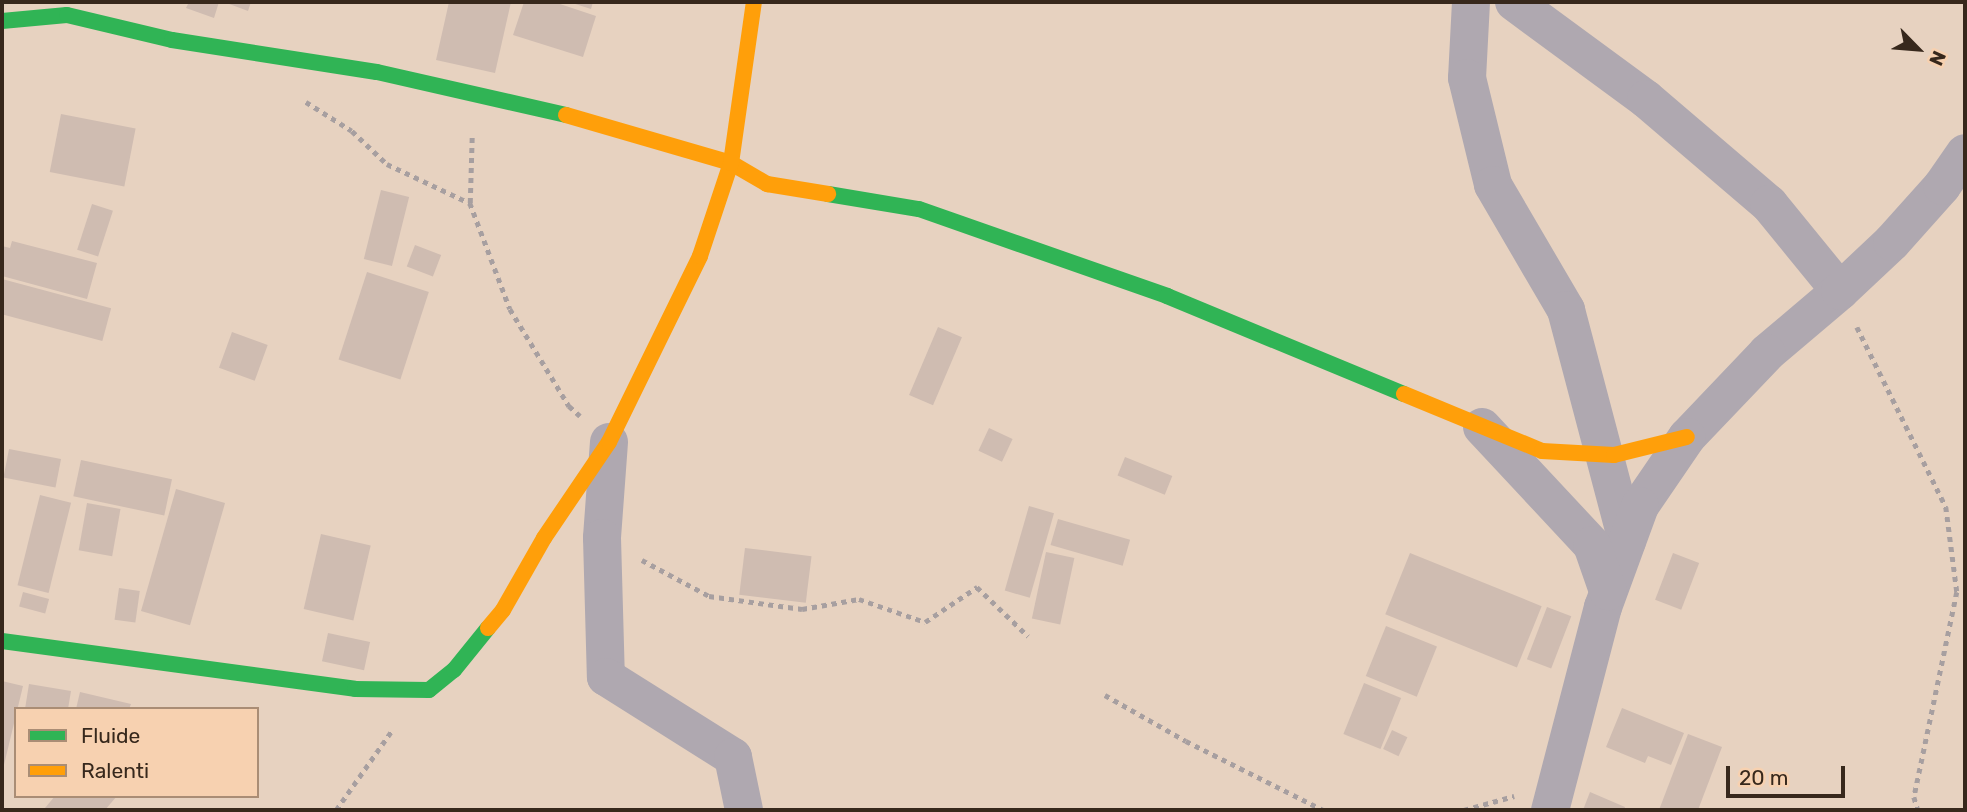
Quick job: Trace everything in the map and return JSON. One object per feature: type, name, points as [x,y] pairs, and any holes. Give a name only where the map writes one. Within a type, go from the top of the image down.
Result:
[{"type":"street","points":[[2,641],[355,689],[429,690],[472,650],[503,610],[544,538],[609,442],[700,256],[731,163],[754,2]]},
{"type":"street","points":[[1471,2],[1466,78],[1493,185],[1566,310],[1627,541]]},
{"type":"street","points":[[1514,2],[1646,99],[1769,204],[1840,291]]},
{"type":"street","points":[[2,21],[67,15],[172,40],[377,72],[559,113],[731,163],[767,184],[919,209],[1167,296],[1542,451],[1614,455],[1687,437]]},
{"type":"street","points":[[1550,810],[1608,591],[1640,506],[1687,437],[1767,353],[1840,291],[1901,232],[1942,186],[1965,153]]},
{"type":"street","points":[[1482,426],[1592,545],[1608,591]]},
{"type":"street","points":[[609,442],[602,538],[606,677],[733,757],[744,810]]},
{"type":"path","points":[[461,91],[473,138],[470,203],[510,309],[569,406],[609,442]]},
{"type":"path","points":[[296,96],[352,131],[387,164],[470,203]]},
{"type":"path","points":[[1840,291],[1946,507],[1956,592],[1914,797],[1919,810]]},
{"type":"path","points":[[602,538],[709,596],[802,610],[859,599],[925,622],[977,587],[1028,636]]},
{"type":"path","points":[[336,810],[386,736],[429,690]]},
{"type":"path","points":[[1105,695],[1186,741],[1323,810]]},
{"type":"building","points":[[189,2],[219,2],[214,18],[186,8]]},
{"type":"building","points":[[224,2],[251,2],[248,11]]},
{"type":"building","points":[[449,2],[511,2],[495,73],[436,60]]},
{"type":"building","points":[[524,2],[554,2],[596,16],[583,57],[513,35]]},
{"type":"building","points":[[569,2],[593,2],[591,9]]},
{"type":"building","points":[[61,114],[136,129],[124,186],[50,172]]},
{"type":"building","points":[[381,190],[409,197],[392,266],[364,259]]},
{"type":"building","points":[[92,204],[113,211],[98,256],[77,250]]},
{"type":"building","points":[[12,241],[97,263],[87,299],[2,276],[2,246],[10,248]]},
{"type":"building","points":[[415,245],[441,255],[433,277],[407,266]]},
{"type":"building","points":[[367,272],[429,292],[400,380],[339,359]]},
{"type":"building","points":[[2,279],[111,308],[102,341],[2,314]]},
{"type":"building","points":[[938,327],[962,337],[933,405],[909,395]]},
{"type":"building","points":[[232,332],[268,345],[255,381],[219,368]]},
{"type":"building","points":[[989,428],[1013,439],[1002,462],[978,451]]},
{"type":"building","points":[[9,449],[61,459],[55,488],[3,477]]},
{"type":"building","points":[[1125,457],[1172,476],[1165,495],[1118,476]]},
{"type":"building","points":[[81,460],[172,479],[164,516],[73,496]]},
{"type":"building","points":[[176,489],[225,503],[190,625],[141,611]]},
{"type":"building","points":[[40,495],[71,503],[49,593],[18,585]]},
{"type":"building","points":[[87,503],[120,509],[112,556],[79,550]]},
{"type":"building","points":[[1029,506],[1054,513],[1030,598],[1005,591]]},
{"type":"building","points":[[1058,519],[1130,540],[1123,566],[1051,545]]},
{"type":"building","points":[[321,534],[371,545],[353,620],[304,609]]},
{"type":"building","points":[[745,548],[812,556],[806,603],[739,595]]},
{"type":"building","points":[[1046,552],[1074,558],[1060,625],[1032,619]]},
{"type":"building","points":[[1410,553],[1542,606],[1517,667],[1385,614]]},
{"type":"building","points":[[1673,553],[1699,563],[1681,610],[1655,600]]},
{"type":"building","points":[[119,588],[140,591],[135,623],[115,620]]},
{"type":"building","points":[[23,592],[49,599],[45,613],[19,606]]},
{"type":"building","points":[[1547,607],[1571,616],[1551,669],[1527,659]]},
{"type":"building","points":[[1386,626],[1437,647],[1417,697],[1366,676]]},
{"type":"building","points":[[328,633],[370,642],[364,670],[322,661]]},
{"type":"building","points":[[2,681],[23,686],[18,707],[14,707],[14,723],[2,769]]},
{"type":"building","points":[[1364,683],[1401,698],[1380,749],[1343,734]]},
{"type":"building","points":[[29,684],[71,691],[68,707],[25,707]]},
{"type":"building","points":[[80,692],[131,704],[130,707],[76,707]]},
{"type":"building","points":[[1622,708],[1684,733],[1671,765],[1648,756],[1645,763],[1606,747]]},
{"type":"building","points":[[1392,730],[1407,737],[1399,756],[1383,749]]},
{"type":"building","points":[[1688,734],[1722,747],[1698,810],[1659,810]]},
{"type":"building","points":[[1590,792],[1625,807],[1624,810],[1583,810]]},
{"type":"building","points":[[53,798],[115,798],[105,810],[45,808]]},
{"type":"traffic: fast","points":[[2,21],[67,15],[172,40],[377,72],[566,115]]},
{"type":"traffic: fast","points":[[828,194],[919,209],[1167,296],[1404,394]]},
{"type":"traffic: fast","points":[[2,641],[355,689],[429,690],[454,670],[488,628]]},
{"type":"traffic: slow","points":[[488,628],[503,610],[544,538],[609,442],[700,256],[731,163],[754,2]]},
{"type":"traffic: slow","points":[[566,115],[731,163],[767,184],[828,194]]},
{"type":"traffic: slow","points":[[1404,394],[1542,451],[1614,455],[1687,437]]}]
